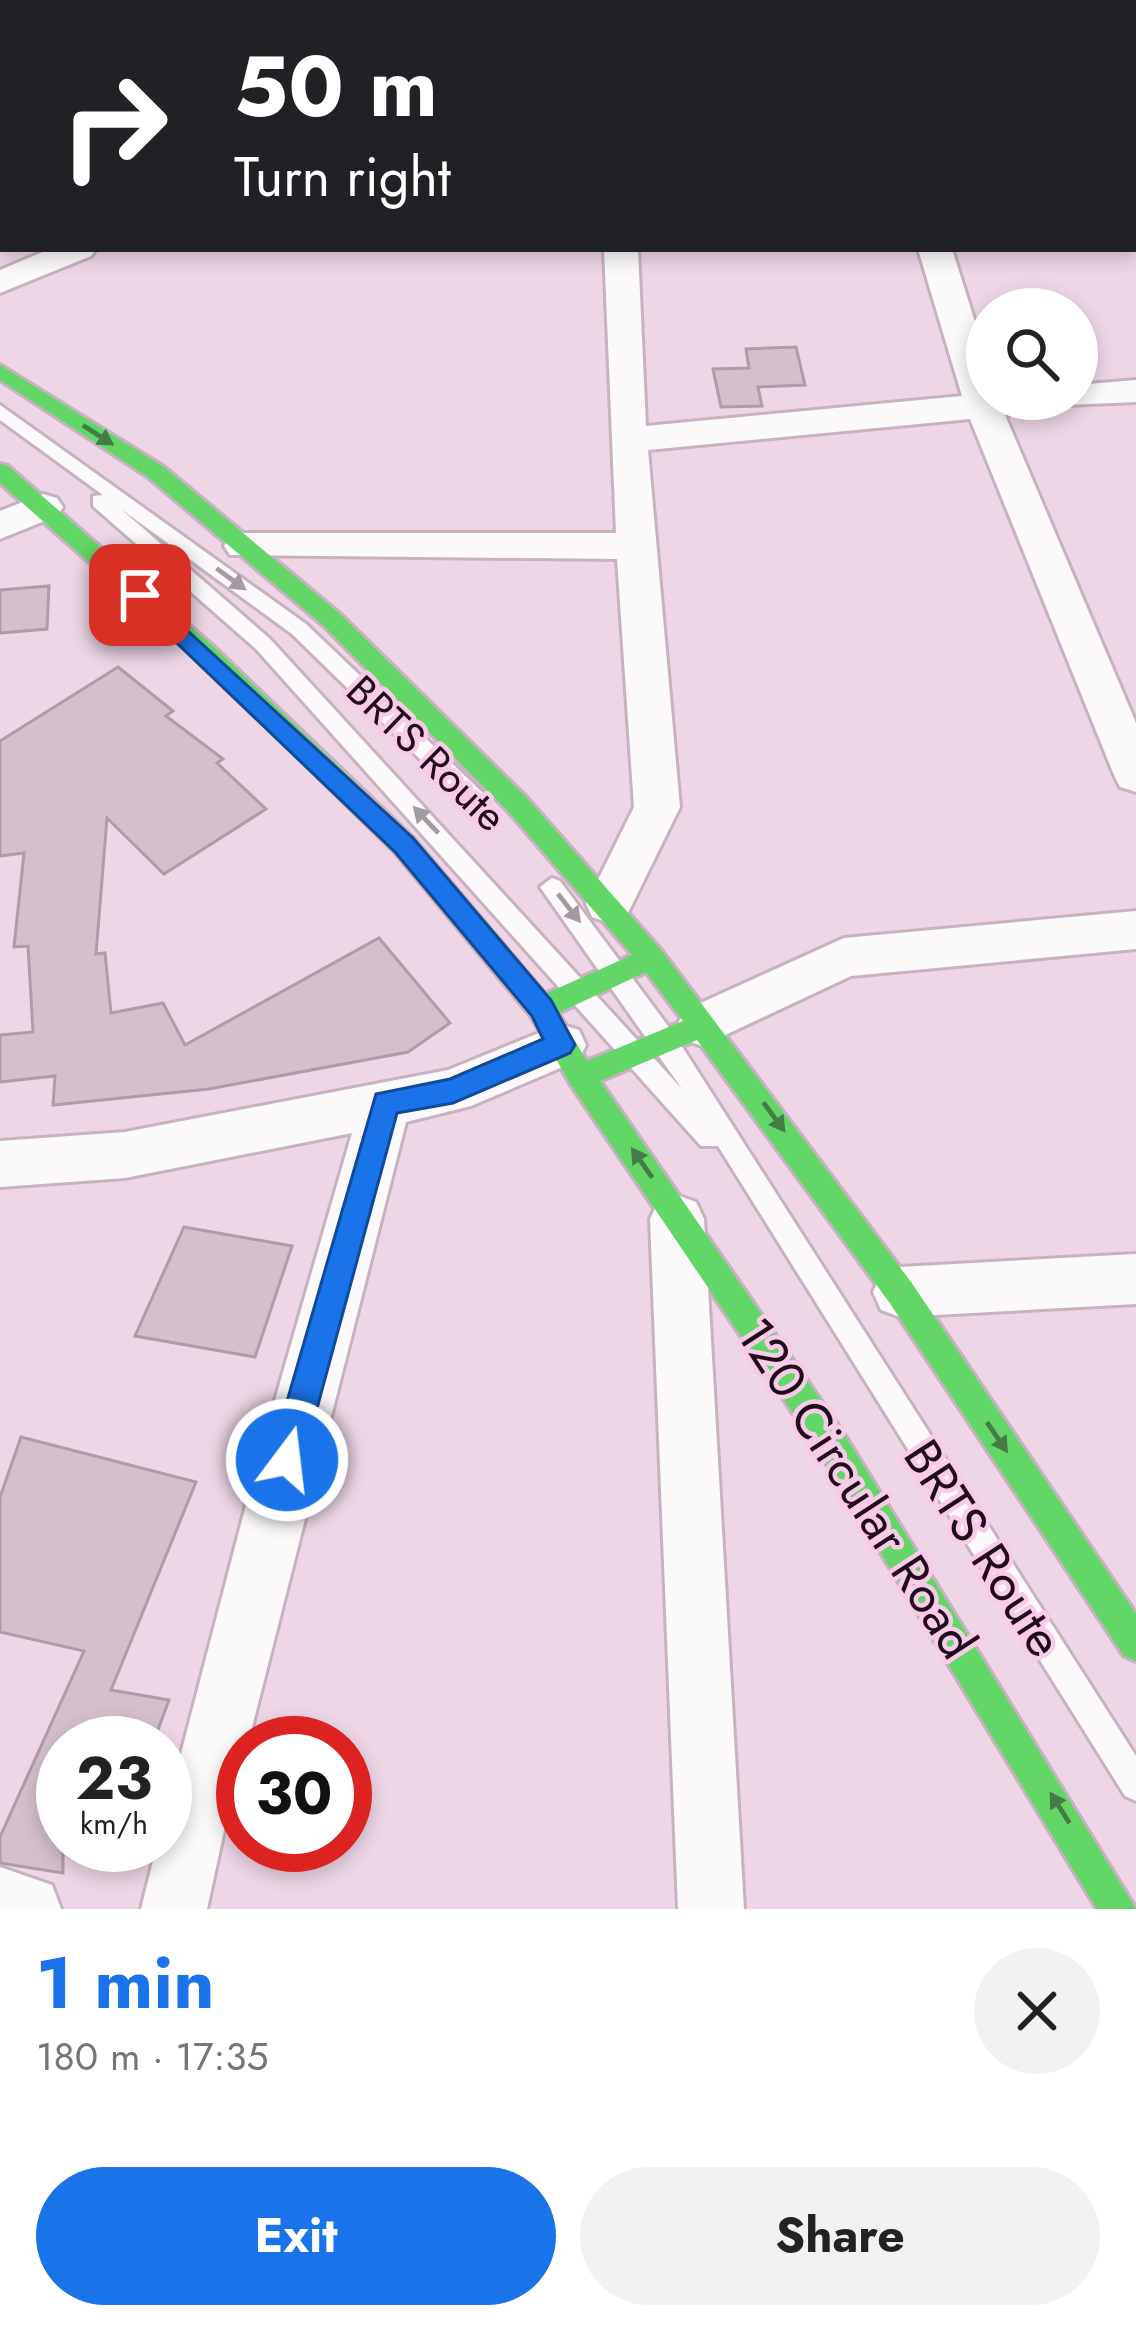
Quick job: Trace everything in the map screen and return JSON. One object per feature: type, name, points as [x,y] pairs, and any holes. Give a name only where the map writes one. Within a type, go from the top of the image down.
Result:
[{"type":"main road","points":[[0,371],[156,472],[332,620],[517,803],[609,904],[650,958],[684,1033],[900,1292],[1136,1644]]},
{"type":"main road","name":"120 Circular Road","points":[[0,471],[206,653],[404,845],[561,1043],[833,1444],[1118,1909]]},
{"type":"main road","points":[[650,958],[580,991],[561,1043],[636,1053],[684,1033]]},
{"type":"street","points":[[0,283],[72,252]]},
{"type":"street","points":[[609,904],[657,807],[628,440],[621,252]]},
{"type":"street","points":[[936,252],[966,350]]},
{"type":"street","points":[[1098,395],[1136,391]]},
{"type":"street","points":[[628,440],[966,408]]},
{"type":"street","points":[[989,420],[1136,775]]},
{"type":"street","points":[[0,526],[43,508]]},
{"type":"street","points":[[244,546],[637,546]]},
{"type":"street","points":[[684,1033],[844,957],[1136,930]]},
{"type":"street","points":[[0,1164],[125,1155],[453,1091],[561,1043]]},
{"type":"street","points":[[173,1909],[287,1460],[386,1102]]},
{"type":"street","points":[[677,1214],[711,1909]]},
{"type":"street","points":[[900,1292],[1136,1279]]},
{"type":"street","points":[[0,1900],[28,1909]]},
{"type":"lane","name":"BRTS Route","points":[[0,412],[299,628],[496,820]]},
{"type":"lane","name":"BRTS Route","points":[[0,412],[262,644],[755,1189]]},
{"type":"lane","name":"BRTS Route","points":[[539,871],[619,972],[684,1033],[755,1189],[1136,1785]]},
{"type":"building","points":[[796,347],[805,385],[758,387],[762,406],[721,407],[713,369],[749,368],[746,349]]},
{"type":"building","points":[[49,586],[47,629],[0,633],[0,590]]},
{"type":"building","points":[[118,667],[173,711],[166,716],[223,759],[217,763],[266,809],[164,874],[107,818],[96,954],[105,953],[111,1013],[163,1003],[185,1045],[379,938],[450,1023],[408,1052],[209,1089],[53,1105],[55,1076],[0,1082],[0,1035],[33,1032],[28,946],[14,947],[24,853],[0,856],[0,741]]},
{"type":"building","points":[[184,1227],[292,1246],[255,1357],[135,1336]]},
{"type":"building","points":[[21,1437],[196,1482],[111,1690],[169,1700],[163,1716],[55,1716],[84,1651],[0,1632],[0,1497]]},
{"type":"building","points":[[36,1757],[36,1869],[0,1863],[0,1837]]},
{"type":"traffic: fast","points":[[0,371],[156,472],[332,620],[517,804],[651,958]]},
{"type":"traffic: fast","points":[[0,471],[206,653],[404,845],[541,1008]]},
{"type":"traffic: fast","points":[[581,1076],[702,1025],[651,958],[541,1008],[581,1076],[833,1445],[1118,1909]]},
{"type":"traffic: fast","points":[[702,1025],[900,1292],[1136,1644]]},
{"type":"route","points":[[140,595],[404,845],[542,1008],[560,1045],[453,1091],[386,1102],[287,1460]]}]
